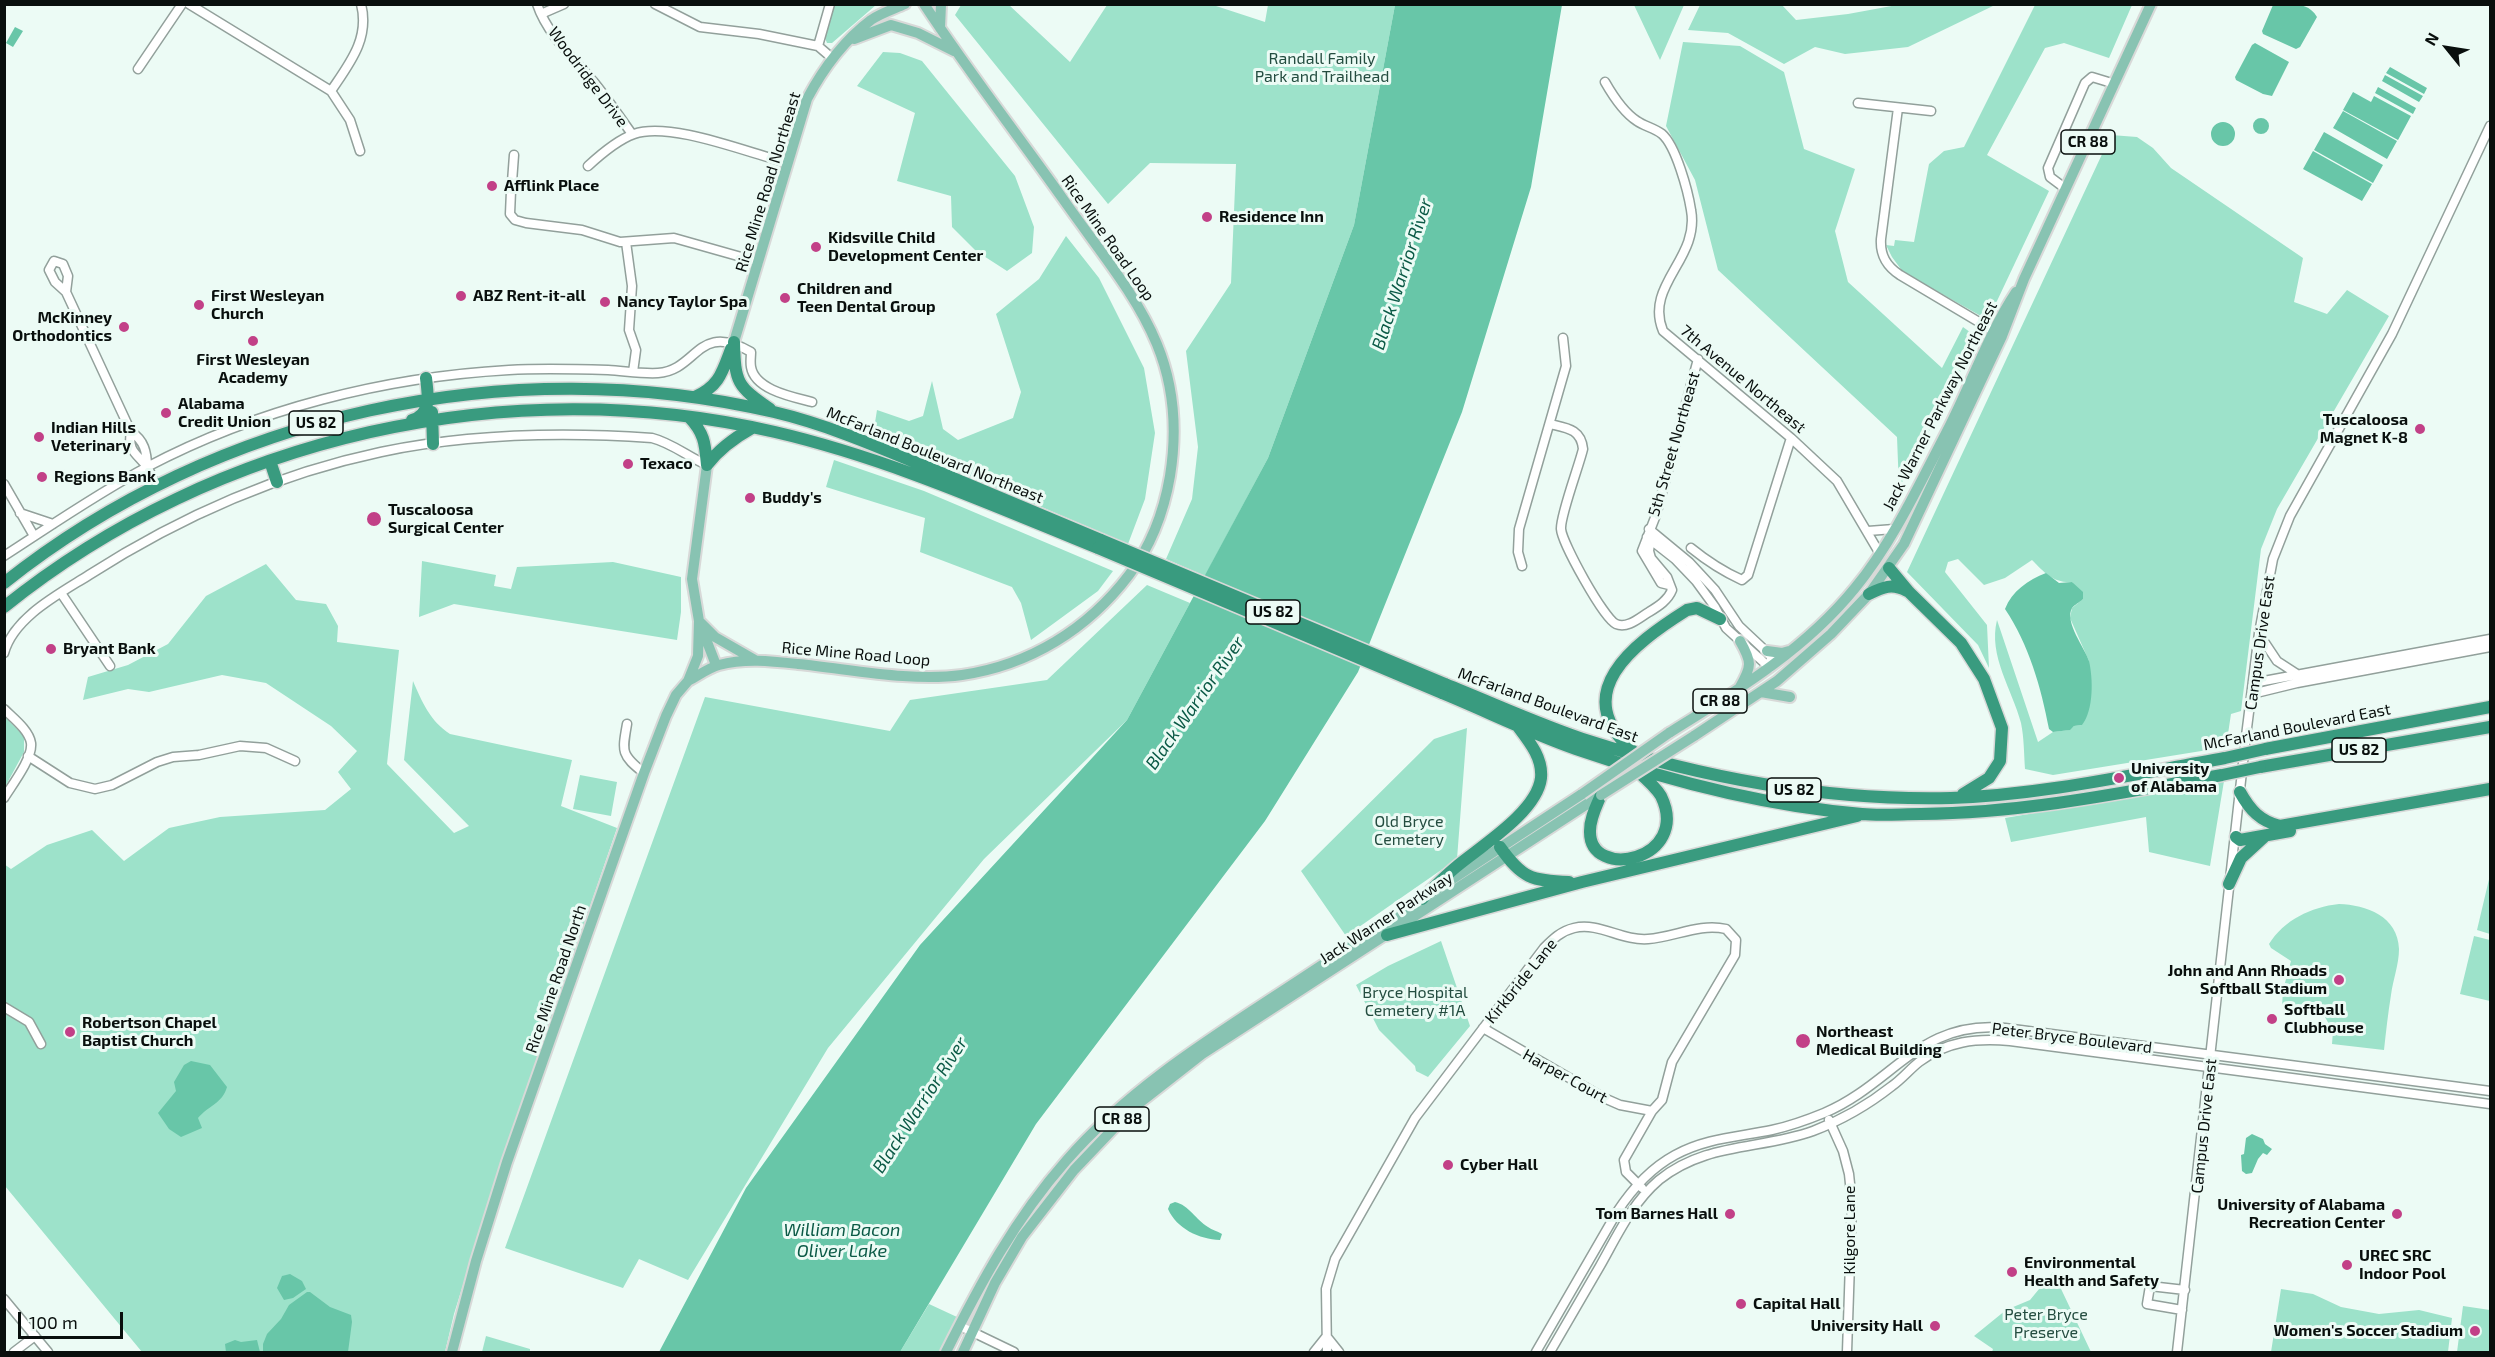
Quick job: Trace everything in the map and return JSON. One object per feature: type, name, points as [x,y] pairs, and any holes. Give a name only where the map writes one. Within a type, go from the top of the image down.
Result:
[{"type":"highway","points":[[695,397],[711,390],[716,384],[734,342]]},
{"type":"highway","points":[[734,342],[734,372],[746,393],[774,412]]},
{"type":"highway","points":[[397,426],[423,415],[427,409],[426,378]]},
{"type":"highway","name":"McFarland Boulevard Northeast","points":[[460,396],[590,389],[695,397],[774,412],[852,437],[1100,544]]},
{"type":"highway","points":[[433,444],[432,411],[436,405],[460,396]]},
{"type":"highway","name":"US 82","points":[[4,583],[61,541],[156,486],[241,449],[293,430],[364,411],[460,396]]},
{"type":"highway","name":"US 82","points":[[4,607],[66,562],[139,519],[208,485],[270,461],[333,441],[432,420],[509,412],[613,410],[732,423]]},
{"type":"highway","points":[[690,417],[700,429],[707,465]]},
{"type":"highway","points":[[717,453],[732,423]]},
{"type":"highway","name":"McFarland Boulevard Northeast","points":[[732,423],[847,451],[909,471],[1100,544]]},
{"type":"highway","points":[[707,465],[736,436],[752,428]]},
{"type":"highway","points":[[270,461],[278,482]]},
{"type":"highway","points":[[139,519],[155,498],[156,486]]},
{"type":"highway","name":"US 82","points":[[1100,544],[1443,689]]},
{"type":"highway","points":[[1889,568],[1909,592],[1961,643],[1984,679],[2002,728],[2000,760],[1989,778],[1976,788],[1953,798]]},
{"type":"highway","points":[[1869,594],[1883,586],[1898,586],[1909,592]]},
{"type":"highway","points":[[1601,795],[1592,815],[1590,832],[1593,845],[1603,854],[1619,860],[1636,859],[1651,851],[1662,837],[1666,812],[1660,795],[1610,727],[1606,710],[1610,678],[1618,664],[1629,654],[1687,610],[1697,608],[1720,619]]},
{"type":"highway","name":"McFarland Boulevard East","points":[[1443,689],[1574,748],[1776,788],[1860,796],[1953,798],[2056,788],[2490,707]]},
{"type":"highway","name":"McFarland Boulevard East","points":[[1443,689],[1587,740],[1695,787],[1744,798],[1864,815],[1965,814],[2065,803],[2490,727]]},
{"type":"highway","points":[[1422,899],[1520,815],[1535,794],[1541,778],[1540,761],[1516,723]]},
{"type":"highway","points":[[2236,837],[2246,832],[2490,789]]},
{"type":"highway","points":[[2240,792],[2258,817],[2266,823],[2280,826]]},
{"type":"highway","points":[[2236,837],[2240,840],[2490,795]]},
{"type":"highway","points":[[1388,935],[1582,882],[1864,815]]},
{"type":"highway","points":[[2229,884],[2246,852],[2266,835]]},
{"type":"highway","points":[[1503,852],[1527,877],[1544,882],[1582,882]]},
{"type":"main road","points":[[872,19],[880,4]]},
{"type":"main road","points":[[872,19],[905,4]]},
{"type":"main road","name":"Rice Mine Road Loop","points":[[688,681],[716,665],[756,660],[915,676],[946,676],[997,668],[1029,656],[1059,641],[1086,621],[1121,585],[1144,552],[1166,499],[1175,446],[1174,421],[1169,376],[1159,347],[1133,296],[955,51],[924,4]]},
{"type":"main road","points":[[940,28],[941,4]]},
{"type":"main road","name":"Jack Warner Parkway Northeast","points":[[1889,568],[1917,519],[1950,436],[2067,189],[2151,4]]},
{"type":"main road","name":"Rice Mine Road Northeast","points":[[734,342],[807,99],[819,75],[832,58],[872,19]]},
{"type":"main road","points":[[846,43],[891,25],[918,33],[955,51]]},
{"type":"main road","name":"Jack Warner Parkway Northeast","points":[[1669,734],[1770,668],[1843,603],[1880,554],[1950,436]]},
{"type":"main road","name":"Rice Mine Road North","points":[[452,1353],[476,1261],[507,1162],[644,773],[670,706],[688,681],[698,656],[699,621],[693,579],[707,465]]},
{"type":"main road","name":"7th Avenue Northeast","points":[[1880,554],[1889,568]]},
{"type":"main road","name":"Jack Warner Parkway","points":[[946,1353],[1004,1243],[1025,1211],[1066,1160],[1095,1129],[1159,1074],[1422,899],[1601,795],[1777,681],[1831,634],[1869,594],[1889,568]]},
{"type":"main road","points":[[699,621],[715,637],[756,660]]},
{"type":"main road","name":"Rice Mine Road North","points":[[699,621],[716,665]]},
{"type":"main road","points":[[1740,641],[1750,664],[1750,670],[1740,689]]},
{"type":"main road","points":[[1767,651],[1782,653],[1792,650]]},
{"type":"main road","points":[[1770,668],[1777,681]]},
{"type":"main road","points":[[1761,692],[1790,697]]},
{"type":"main road","name":"Jack Warner Parkway","points":[[963,1353],[995,1283],[1022,1237],[1074,1170],[1133,1108],[1202,1054],[1388,935],[1582,794],[1669,734]]},
{"type":"street","points":[[138,69],[182,4]]},
{"type":"street","points":[[189,4],[331,91],[350,120],[360,151]]},
{"type":"street","points":[[331,91],[360,44],[364,28],[361,4]]},
{"type":"street","name":"Woodridge Drive","points":[[537,4],[541,14],[632,134],[653,130],[678,133],[788,163]]},
{"type":"street","points":[[541,14],[564,4]]},
{"type":"street","points":[[655,4],[700,27],[759,34],[818,46],[832,58]]},
{"type":"street","points":[[818,46],[830,4]]},
{"type":"street","points":[[2067,189],[2050,177],[2048,168],[2085,83],[2092,77],[2115,84]]},
{"type":"street","name":"7th Avenue Northeast","points":[[1605,82],[1614,97],[1631,116],[1662,134],[1674,155],[1692,211],[1692,237],[1661,297],[1660,323],[1667,336],[1698,359],[1791,438],[1837,481],[1880,554]]},
{"type":"street","points":[[1858,103],[1931,111]]},
{"type":"street","points":[[1898,108],[1881,239],[1883,256],[1893,270],[1900,275],[1998,333]]},
{"type":"street","name":"Campus Drive East","points":[[2177,1353],[2253,683],[2271,566],[2289,516],[2392,334],[2490,126]]},
{"type":"street","points":[[588,166],[632,134]]},
{"type":"street","points":[[514,155],[510,214],[516,220],[544,227],[582,230],[626,242],[674,238],[759,262]]},
{"type":"street","points":[[626,242],[632,286],[629,330],[636,350],[633,372]]},
{"type":"street","points":[[66,292],[131,432],[129,442],[137,458],[147,466],[156,486]]},
{"type":"street","points":[[1522,566],[1518,552],[1519,528],[1566,366],[1563,338]]},
{"type":"street","points":[[4,555],[147,466],[209,438],[281,412],[355,392],[426,378],[507,370],[558,368],[665,372],[706,345],[715,342],[734,342],[751,352],[751,368],[757,378],[786,395],[812,402]]},
{"type":"street","name":"5th Street Northeast","points":[[1648,533],[1659,504],[1698,359]]},
{"type":"street","points":[[1550,424],[1578,434],[1582,438],[1580,460],[1561,529],[1582,576],[1610,619],[1617,625],[1630,624],[1670,597],[1672,590],[1669,585],[1661,583],[1660,575],[1649,551],[1648,533]]},
{"type":"street","points":[[4,653],[18,627],[61,593],[174,525],[228,501],[307,471],[381,452],[433,444],[524,435],[652,438],[667,442],[683,454],[707,465]]},
{"type":"street","points":[[1691,548],[1712,565],[1742,580],[1748,575],[1791,438]]},
{"type":"street","points":[[4,484],[34,537]]},
{"type":"street","points":[[20,513],[53,524]]},
{"type":"street","points":[[1868,531],[1894,529]]},
{"type":"street","points":[[1648,533],[1642,551],[1660,575]]},
{"type":"street","points":[[1648,533],[1707,594],[1720,619],[1770,668]]},
{"type":"street","points":[[1648,533],[1689,562],[1715,590],[1732,618],[1771,656],[1770,668]]},
{"type":"street","points":[[1652,558],[1657,551],[1664,550]]},
{"type":"street","points":[[61,593],[111,666]]},
{"type":"street","points":[[2259,633],[2277,661],[2296,674]]},
{"type":"street","points":[[2253,683],[2490,639]]},
{"type":"street","points":[[2252,694],[2297,683],[2490,647]]},
{"type":"street","points":[[4,709],[27,735],[31,743],[28,756],[4,798]]},
{"type":"street","points":[[627,724],[622,749],[625,757],[644,773]]},
{"type":"street","points":[[28,756],[70,783],[95,789],[112,785],[157,762],[173,757],[240,746],[266,748],[296,761]]},
{"type":"street","name":"Kirkbride Lane","points":[[1327,1353],[1325,1299],[1332,1265],[1415,1118],[1554,937],[1566,930],[1583,926],[1595,927],[1627,937],[1648,939],[1702,927],[1726,929],[1736,940],[1735,954],[1672,1062],[1668,1072],[1666,1094],[1652,1111],[1624,1160],[1623,1167],[1626,1172],[1647,1192]]},
{"type":"street","points":[[4,1007],[28,1022],[41,1044]]},
{"type":"street","name":"Peter Bryce Boulevard","points":[[1536,1353],[1617,1212],[1638,1184],[1674,1155],[1718,1138],[1781,1128],[1826,1112],[1865,1091],[1926,1043],[1950,1033],[1971,1028],[1992,1027],[2490,1090]]},
{"type":"street","name":"Harper Court","points":[[1483,1029],[1604,1098],[1620,1105],[1652,1111]]},
{"type":"street","name":"Peter Bryce Boulevard","points":[[1550,1353],[1627,1217],[1647,1192],[1675,1169],[1705,1154],[1788,1138],[1831,1124],[1881,1095],[1918,1062],[1935,1052],[1970,1040],[2010,1041],[2490,1104]]},
{"type":"street","name":"Kilgore Lane","points":[[1826,1112],[1843,1150],[1849,1174],[1852,1203],[1847,1353]]},
{"type":"street","points":[[2182,1310],[2147,1304],[2150,1286],[2185,1290]]},
{"type":"street","points":[[4,1299],[48,1353]]},
{"type":"street","points":[[960,1326],[1014,1353]]},
{"type":"street","points":[[14,1353],[35,1336]]},
{"type":"street","points":[[1314,1353],[1327,1336],[1339,1353]]},
{"type":"green space","points":[[834,4],[876,5],[832,43],[827,43],[825,38]]},
{"type":"green space","name":"Randall Family Park and Trailhead","points":[[961,5],[1009,5],[1070,62],[1107,5],[1213,5],[1265,22],[1268,5],[1395,5],[1354,225],[1268,458],[1205,576],[1166,559],[1192,499],[1198,447],[1186,351],[1231,283],[1236,164],[1150,163],[1108,204],[955,15]]},
{"type":"green space","points":[[1634,5],[1684,5],[1660,60]]},
{"type":"green space","points":[[1700,5],[1782,5],[1796,20],[1897,5],[1995,5],[1908,47],[1845,54],[1815,47],[1784,64],[1728,33],[1688,30]]},
{"type":"green space","points":[[2035,5],[2132,5],[2109,58],[2064,43],[2045,48],[1987,155],[2049,191],[1988,320],[1903,272],[1886,245],[1894,246],[1895,240],[1914,242],[1929,164],[1944,151],[1964,147]]},
{"type":"green space","points":[[1683,42],[1740,46],[1784,72],[1804,149],[1855,169],[1835,231],[1848,282],[1942,368],[1963,327],[1978,338],[1899,488],[1897,437],[1718,270],[1695,180],[1666,126]]},
{"type":"green space","points":[[883,52],[900,53],[922,61],[1015,176],[1034,227],[1032,253],[1007,271],[976,251],[952,227],[951,196],[897,181],[915,113],[857,86]]},
{"type":"green space","points":[[2111,135],[2137,137],[2153,148],[2171,168],[2303,258],[2294,302],[2327,314],[2347,290],[2389,316],[2277,509],[2261,549],[2241,711],[2231,714],[2226,747],[2053,775],[2025,769],[2021,723],[1998,659],[1995,633],[1997,620],[2038,742],[2053,732],[2069,730],[2074,726],[2082,725],[2089,661],[2070,618],[2072,608],[2083,599],[2072,582],[2054,579],[2032,560],[2005,578],[1984,585],[1958,559],[1948,562],[1945,572],[1987,625],[1989,668],[1978,645],[1907,572]]},
{"type":"green space","points":[[1066,236],[1099,278],[1144,368],[1155,433],[1145,499],[1128,544],[873,435],[877,410],[909,421],[923,416],[932,381],[943,429],[958,440],[1013,418],[1021,392],[996,314],[1039,279]]},
{"type":"green space","points":[[834,460],[924,491],[1113,571],[1098,591],[1031,640],[1021,603],[1012,587],[920,552],[925,518],[826,487]]},
{"type":"green space","points":[[422,561],[496,575],[494,586],[511,589],[517,567],[613,562],[681,577],[681,612],[677,640],[454,604],[419,617]]},
{"type":"green space","points":[[266,564],[296,600],[326,604],[338,626],[337,642],[399,650],[387,764],[454,833],[469,826],[404,760],[413,681],[423,704],[432,717],[450,734],[572,760],[561,806],[617,828],[493,1188],[454,1314],[445,1352],[142,1352],[5,1186],[4,864],[11,869],[47,845],[92,830],[124,861],[169,828],[220,817],[325,810],[351,789],[338,772],[357,751],[331,726],[266,683],[222,675],[149,692],[128,689],[83,700],[88,677],[128,665],[168,644],[206,596]]},
{"type":"green space","points":[[1147,585],[1190,603],[1127,720],[984,859],[828,1048],[688,1280],[639,1259],[623,1288],[505,1248],[705,697],[890,731],[910,700],[1047,680]]},
{"type":"green space","points":[[5,717],[24,736],[24,752],[5,787]]},
{"type":"green space","name":"Old Bryce Cemetery","points":[[1467,728],[1457,859],[1346,936],[1301,871],[1434,739]]},
{"type":"green space","points":[[580,775],[617,782],[611,816],[573,809]]},
{"type":"green space","points":[[2224,781],[2210,866],[2149,852],[2146,817],[2011,842],[2005,818]]},
{"type":"green space","points":[[2490,875],[2490,934],[2477,930]]},
{"type":"green space","name":"John and Ann Rhoads Softball Stadium","points":[[2339,904],[2360,907],[2379,914],[2393,928],[2397,938],[2399,955],[2384,1050],[2332,1044],[2333,1031],[2322,1012],[2282,1007],[2283,990],[2291,961],[2271,948],[2269,944],[2282,928],[2299,916],[2318,908]]},
{"type":"green space","points":[[2474,936],[2490,940],[2490,1001],[2460,994]]},
{"type":"green space","name":"Bryce Hospital Cemetery #1A","points":[[1441,941],[1470,1026],[1428,1077],[1416,1071],[1415,1066],[1379,1030],[1356,985],[1388,966]]},
{"type":"green space","name":"Peter Bryce Preserve","points":[[2053,1272],[2091,1352],[1992,1352],[1993,1349],[1974,1336],[2006,1310],[2030,1300]]},
{"type":"green space","points":[[2281,1289],[2313,1294],[2341,1307],[2379,1314],[2419,1310],[2452,1318],[2448,1352],[2271,1352]]},
{"type":"green space","points":[[929,1304],[957,1317],[940,1352],[900,1352]]},
{"type":"green space","name":"Women's Soccer Stadium","points":[[2463,1306],[2490,1310],[2490,1352],[2457,1352]]},
{"type":"green space","points":[[486,1336],[530,1349],[530,1352],[482,1352]]},
{"type":"water","name":"William Bacon Oliver Lake","points":[[1395,5],[1562,5],[1531,187],[1462,412],[1358,672],[1265,821],[1036,1124],[900,1352],[659,1352],[746,1188],[920,945],[1127,720],[1268,458],[1354,225]]},
{"type":"water","points":[[2273,5],[2303,6],[2317,17],[2300,47],[2296,49],[2263,34],[2262,31]]},
{"type":"water","points":[[15,27],[23,31],[13,47],[6,43]]},
{"type":"water","points":[[2255,43],[2289,62],[2272,96],[2263,94],[2236,80],[2235,77]]},
{"type":"water","points":[[2390,67],[2427,88],[2424,94],[2386,73]]},
{"type":"water","points":[[2385,75],[2423,96],[2419,102],[2382,81]]},
{"type":"water","points":[[2378,87],[2416,108],[2413,114],[2375,93]]},
{"type":"water","points":[[2353,92],[2371,102],[2374,96],[2411,116],[2398,140],[2343,110]]},
{"type":"water","points":[[2343,111],[2397,141],[2387,159],[2333,128]]},
{"type":"water","points":[[2258,118],[2264,118],[2269,126],[2267,132],[2258,134],[2253,129],[2253,123]]},
{"type":"water","points":[[2223,122],[2231,126],[2235,134],[2231,142],[2223,146],[2215,142],[2211,134],[2215,126]]},
{"type":"water","points":[[2324,132],[2383,165],[2373,183],[2314,150]]},
{"type":"water","points":[[2313,151],[2372,184],[2362,201],[2303,169]]},
{"type":"water","points":[[2046,573],[2059,583],[2072,582],[2083,592],[2083,599],[2072,608],[2070,614],[2076,635],[2089,661],[2092,685],[2089,711],[2082,725],[2074,726],[2070,730],[2053,732],[2049,729],[2038,682],[2027,652],[2005,609],[2021,587]]},
{"type":"water","points":[[191,1061],[210,1065],[227,1087],[219,1101],[198,1118],[202,1128],[181,1137],[169,1129],[158,1113],[176,1091],[174,1082],[184,1065]]},
{"type":"water","points":[[2252,1134],[2263,1139],[2265,1144],[2272,1149],[2267,1155],[2263,1153],[2258,1159],[2252,1173],[2246,1174],[2242,1171],[2241,1155],[2244,1154],[2246,1138]]},
{"type":"water","points":[[1175,1202],[1184,1206],[1208,1227],[1222,1234],[1220,1240],[1204,1238],[1190,1232],[1177,1222],[1168,1209],[1170,1204]]},
{"type":"water","points":[[290,1274],[302,1281],[306,1289],[293,1298],[284,1300],[277,1288],[282,1276]]},
{"type":"water","points":[[307,1292],[330,1307],[351,1315],[348,1352],[263,1352],[267,1334],[281,1319],[289,1305]]},
{"type":"water","points":[[235,1340],[241,1342],[257,1340],[260,1352],[226,1352],[225,1344]]},
{"type":"place","name":"Afflink Place","points":[[492,186]]},
{"type":"place","name":"Residence Inn","points":[[1207,217]]},
{"type":"place","name":"Kidsville Child Development Center","points":[[816,247]]},
{"type":"place","name":"ABZ Rent-it-all","points":[[461,296]]},
{"type":"place","name":"Children and Teen Dental Group","points":[[785,298]]},
{"type":"place","name":"Nancy Taylor Spa","points":[[605,302]]},
{"type":"place","name":"First Wesleyan Church","points":[[199,305]]},
{"type":"place","name":"McKinney Orthodontics","points":[[124,327]]},
{"type":"place","name":"First Wesleyan Academy","points":[[253,341]]},
{"type":"place","name":"Alabama Credit Union","points":[[166,413]]},
{"type":"place","name":"Tuscaloosa Magnet K-8","points":[[2420,429]]},
{"type":"place","name":"Indian Hills Veterinary","points":[[39,437]]},
{"type":"place","name":"Texaco","points":[[628,464]]},
{"type":"place","name":"Regions Bank","points":[[42,477]]},
{"type":"place","name":"Buddy's","points":[[750,498]]},
{"type":"place","name":"Tuscaloosa Surgical Center","points":[[374,519]]},
{"type":"place","name":"Bryant Bank","points":[[51,649]]},
{"type":"place","name":"University of Alabama","points":[[2119,778]]},
{"type":"place","name":"John and Ann Rhoads Softball Stadium","points":[[2339,980]]},
{"type":"place","name":"Softball Clubhouse","points":[[2272,1019]]},
{"type":"place","name":"Robertson Chapel Baptist Church","points":[[70,1032]]},
{"type":"place","name":"Northeast Medical Building","points":[[1803,1041]]},
{"type":"place","name":"Cyber Hall","points":[[1448,1165]]},
{"type":"place","name":"Tom Barnes Hall","points":[[1730,1214]]},
{"type":"place","name":"University of Alabama Recreation Center","points":[[2397,1214]]},
{"type":"place","name":"UREC SRC Indoor Pool","points":[[2347,1265]]},
{"type":"place","name":"Environmental Health and Safety","points":[[2012,1272]]},
{"type":"place","name":"Capital Hall","points":[[1741,1304]]},
{"type":"place","name":"University Hall","points":[[1935,1326]]},
{"type":"place","name":"Women's Soccer Stadium","points":[[2475,1331]]},
{"type":"water label","name":"Black Warrior River","points":[[1402,274]]},
{"type":"water label","name":"Black Warrior River","points":[[1195,703]]},
{"type":"water label","name":"Black Warrior River","points":[[920,1105]]}]
